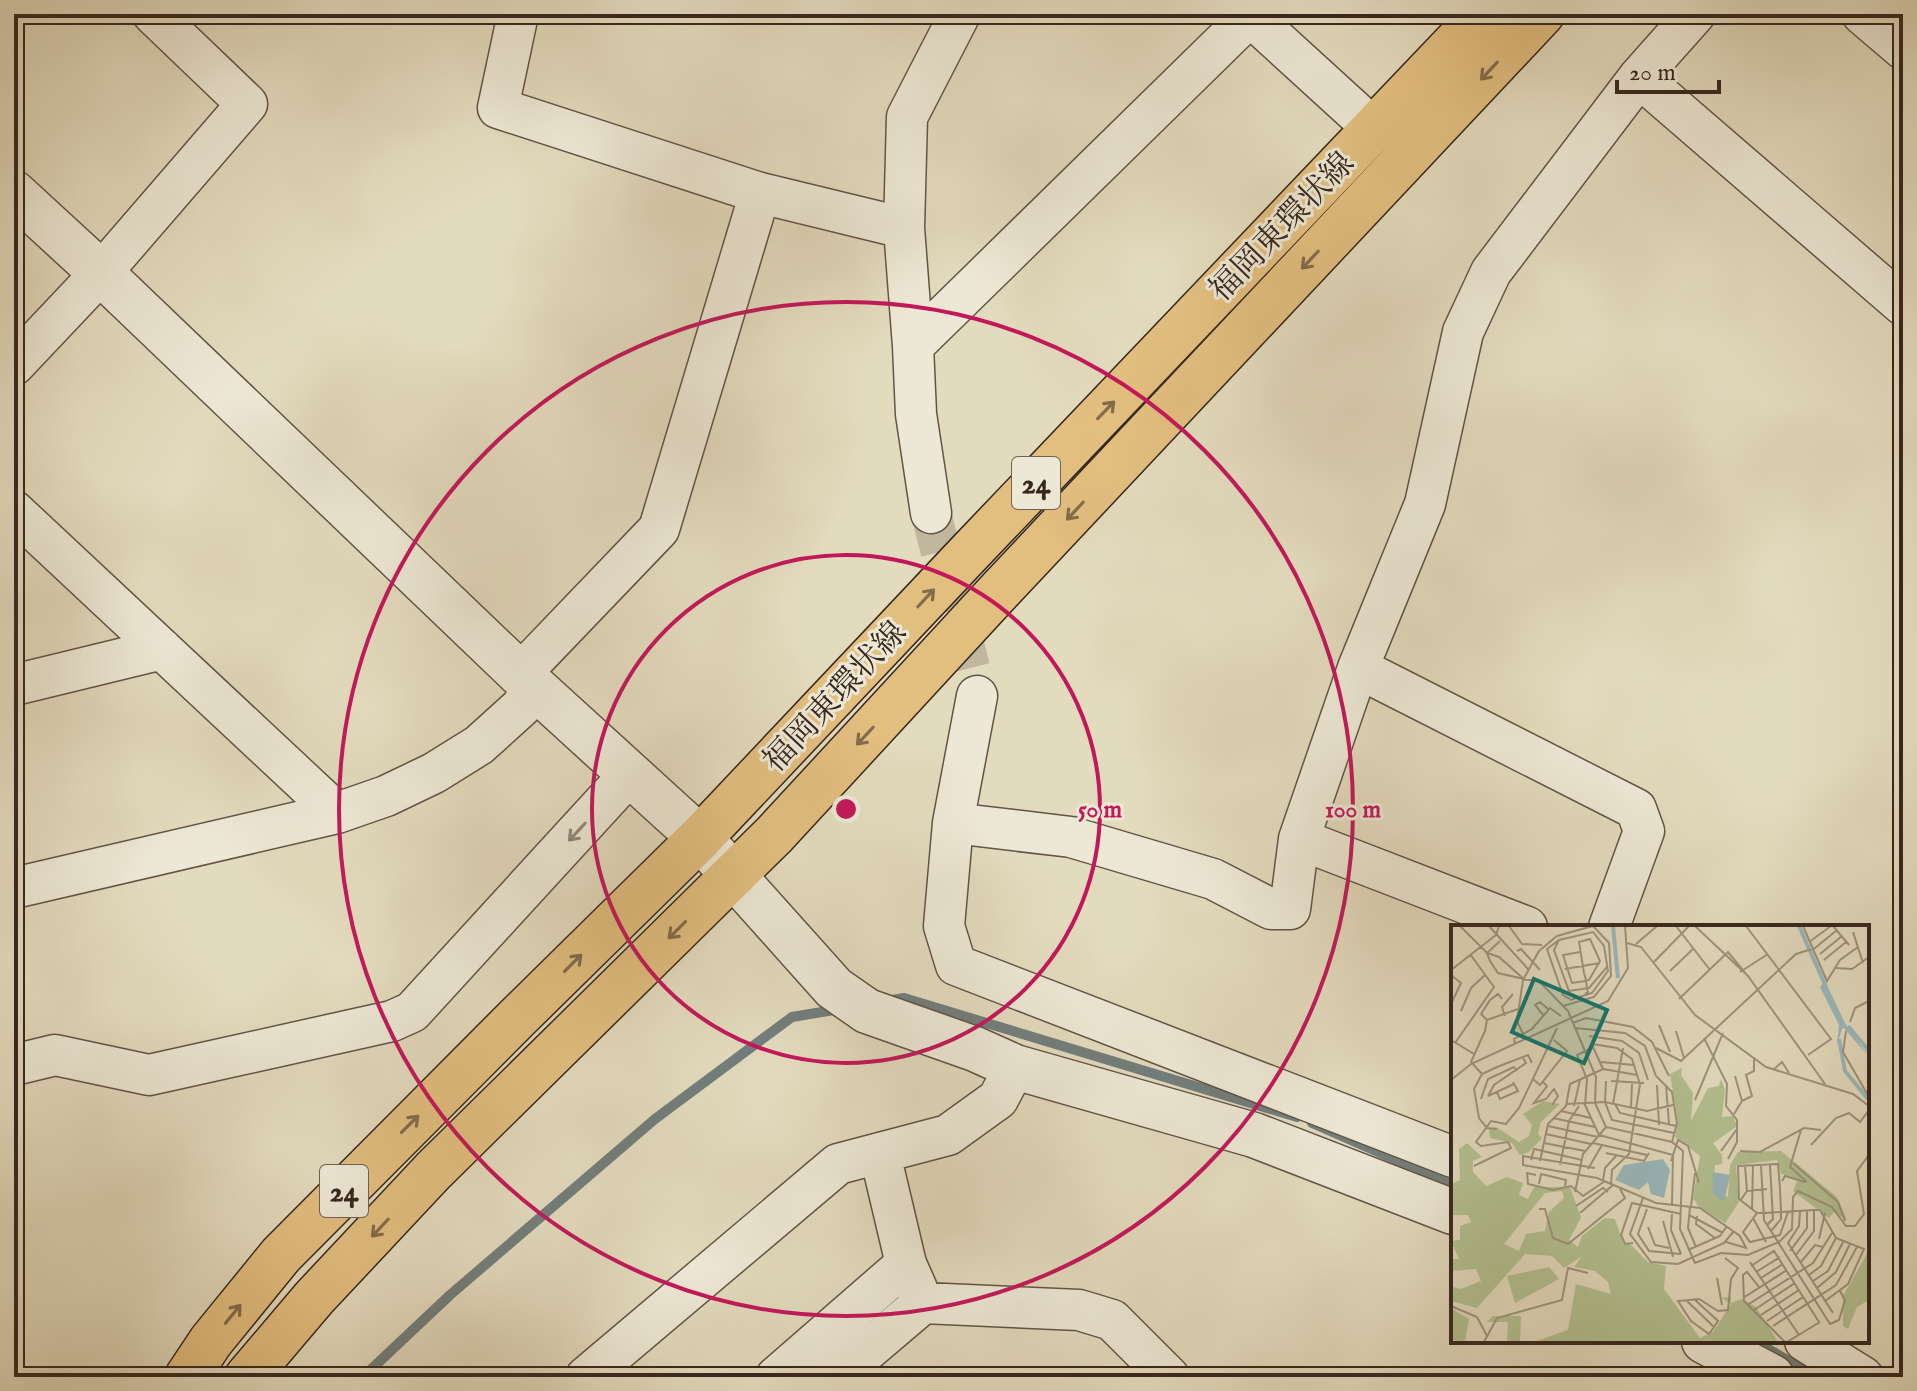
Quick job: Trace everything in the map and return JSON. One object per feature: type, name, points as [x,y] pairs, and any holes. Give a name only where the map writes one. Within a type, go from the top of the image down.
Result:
[{"type":"main road","name":"福岡東環状線","points":[[187,1377],[211,1341],[281,1255],[700,838],[1483,14]]},
{"type":"main road","name":"福岡東環状線","points":[[247,1377],[314,1298],[433,1171],[774,835],[1542,14]]},
{"type":"street","points":[[14,365],[101,273],[247,104],[153,14]]},
{"type":"street","points":[[518,14],[498,108],[760,193],[904,228]]},
{"type":"street","points":[[931,513],[916,414],[904,228],[907,117],[960,14]]},
{"type":"street","points":[[953,823],[1071,837],[1213,879],[1271,909],[1290,909],[1299,839],[1358,668],[1425,504],[1463,332],[1491,272],[1639,77],[1695,14]]},
{"type":"street","points":[[1862,14],[1903,49]]},
{"type":"street","points":[[913,346],[1249,15],[1374,129]]},
{"type":"street","points":[[1639,77],[1903,305]]},
{"type":"street","points":[[14,193],[527,680],[700,838],[834,988],[867,1011],[975,1049],[1015,1067],[1254,1135],[1451,1211]]},
{"type":"street","points":[[14,888],[337,813],[386,796],[422,779],[479,745],[521,707],[527,680],[659,529],[760,193]]},
{"type":"street","points":[[14,511],[337,813]]},
{"type":"street","points":[[14,685],[162,649]]},
{"type":"street","points":[[1358,668],[1636,809],[1644,831],[1610,925]]},
{"type":"street","points":[[977,696],[953,823],[944,926],[956,965],[1451,1156]]},
{"type":"street","points":[[14,1065],[55,1055],[149,1075],[392,1021],[412,1012],[630,774]]},
{"type":"street","points":[[1299,839],[1522,925]]},
{"type":"street","points":[[586,1377],[838,1164],[948,1135],[998,1099],[1015,1067]]},
{"type":"street","points":[[880,1154],[906,1264],[923,1303]]},
{"type":"street","points":[[776,1377],[906,1264]]},
{"type":"street","points":[[836,1377],[923,1303],[1079,1310],[1112,1320],[1169,1377]]},
{"type":"street","points":[[1708,1343],[1772,1377]]},
{"type":"street","points":[[1808,1343],[1863,1377]]},
{"type":"waterway","points":[[887,1001],[904,998],[1297,1117]]},
{"type":"waterway","points":[[363,1377],[450,1295],[655,1119],[792,1017],[840,1009]]},
{"type":"waterway","points":[[1312,1123],[1451,1184]]},
{"type":"waterway","points":[[1758,1343],[1817,1377]]},
{"type":"tunnel","points":[[931,513],[977,696]]}]
